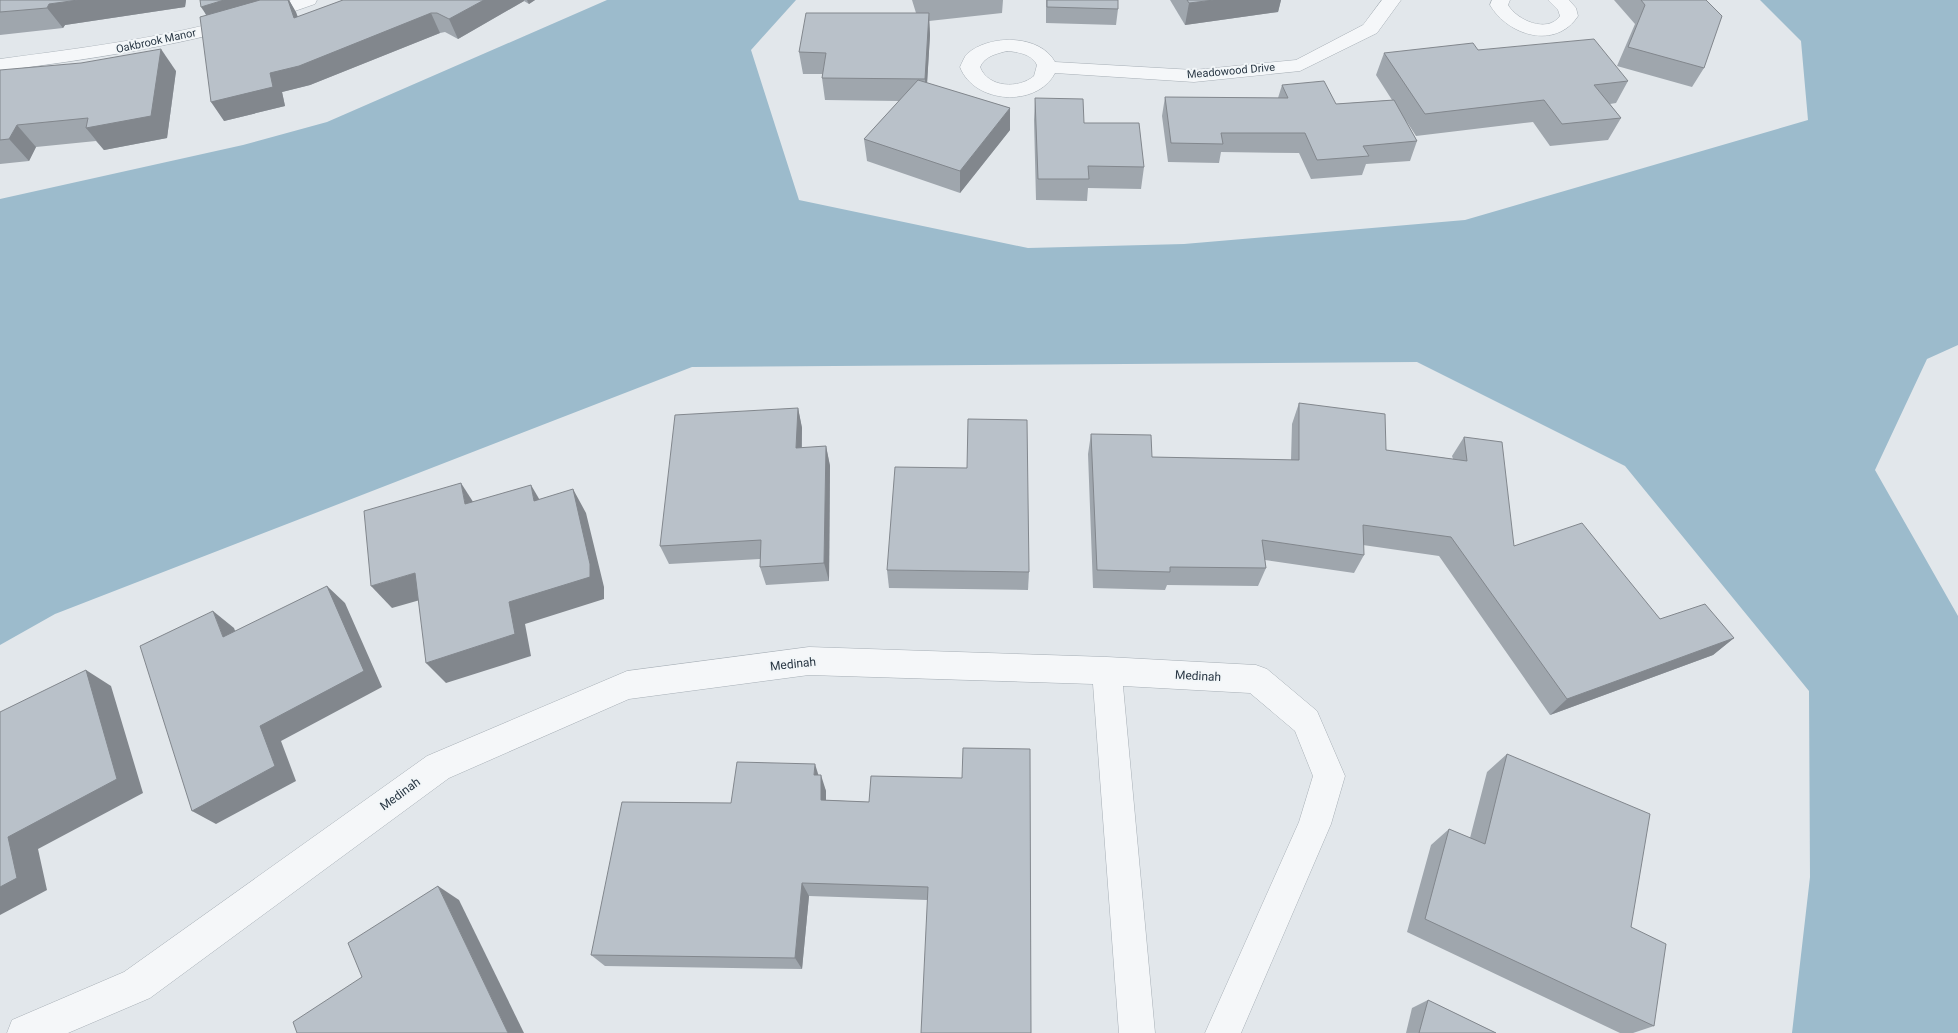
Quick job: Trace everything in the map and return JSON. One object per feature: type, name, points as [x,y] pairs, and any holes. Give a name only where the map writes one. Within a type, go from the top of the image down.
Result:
[{"type":"street","name":"Oakbrook Manor","points":[[0,65],[133,46],[256,20],[308,0]]},
{"type":"street","name":"Meadowood Drive","points":[[1047,68],[1194,76],[1300,65],[1370,29],[1392,0]]},
{"type":"street","points":[[1495,2],[1509,20],[1521,25],[1548,30],[1560,27],[1567,22],[1570,16],[1566,8],[1557,0]]},
{"type":"street","name":"Medinah","points":[[26,1033],[137,985],[438,767],[627,686],[809,661],[1107,670],[1256,679],[1306,721],[1329,776],[1315,824],[1223,1033]]},
{"type":"street","points":[[1107,670],[1137,1033]]},
{"type":"water","points":[[607,0],[796,0],[751,50],[799,200],[1028,248],[1184,244],[1465,220],[1808,120],[1801,41],[1760,0],[1958,0],[1958,345],[1927,359],[1875,470],[1958,616],[1958,1033],[1792,1033],[1810,877],[1809,691],[1625,466],[1417,362],[692,367],[55,614],[0,645],[0,199],[243,145],[327,122]]},
{"type":"building","points":[[0,0],[78,0],[49,4],[47,8],[0,12]]},
{"type":"building","points":[[200,0],[224,0],[201,7]]},
{"type":"building","points":[[260,0],[288,0],[294,18],[343,0],[484,0],[449,19],[437,13],[431,13],[299,66],[270,73],[273,87],[211,102],[200,17]]},
{"type":"building","points":[[1047,0],[1118,0],[1118,9],[1047,7]]},
{"type":"building","points":[[1187,0],[1214,0],[1189,3]]},
{"type":"building","points":[[1641,0],[1706,0],[1722,16],[1704,68],[1628,47],[1645,5]]},
{"type":"building","points":[[806,13],[929,13],[925,79],[822,78],[826,53],[799,52]]},
{"type":"building","points":[[1594,39],[1628,81],[1594,85],[1621,118],[1562,124],[1544,100],[1425,114],[1384,53],[1473,43],[1478,50]]},
{"type":"building","points":[[161,49],[151,116],[86,128],[88,118],[17,125],[9,139],[0,140],[0,70],[81,63]]},
{"type":"building","points":[[918,80],[1010,108],[960,171],[864,139]]},
{"type":"building","points":[[1324,81],[1336,104],[1394,100],[1417,141],[1363,146],[1369,156],[1317,160],[1305,133],[1221,133],[1223,144],[1171,143],[1165,97],[1288,98],[1282,85]]},
{"type":"building","points":[[1035,98],[1083,99],[1084,123],[1139,123],[1144,167],[1088,166],[1089,179],[1038,179]]},
{"type":"building","points":[[1299,403],[1385,414],[1386,450],[1467,461],[1464,437],[1502,442],[1514,546],[1582,523],[1660,619],[1705,604],[1734,638],[1567,699],[1451,537],[1363,525],[1364,555],[1262,540],[1266,568],[1170,567],[1170,572],[1097,570],[1091,434],[1151,435],[1152,457],[1299,460]]},
{"type":"building","points":[[798,408],[796,448],[826,446],[824,563],[760,567],[761,540],[660,546],[675,415]]},
{"type":"building","points":[[968,419],[1027,420],[1029,572],[887,570],[895,467],[967,468]]},
{"type":"building","points":[[461,483],[465,504],[531,485],[534,501],[573,489],[590,564],[590,577],[509,602],[515,634],[426,663],[415,573],[371,586],[364,511]]},
{"type":"building","points":[[327,586],[364,671],[260,726],[275,766],[192,811],[140,646],[213,611],[223,637]]},
{"type":"building","points":[[86,670],[117,779],[8,837],[17,878],[0,887],[0,712]]},
{"type":"building","points":[[963,748],[1030,749],[1031,1033],[921,1033],[928,887],[802,883],[795,958],[591,955],[622,802],[731,803],[737,762],[815,764],[814,775],[821,775],[821,800],[869,802],[871,776],[962,778]]},
{"type":"building","points":[[1507,754],[1650,814],[1631,927],[1666,944],[1654,1026],[1425,919],[1449,829],[1485,844]]},
{"type":"building","points":[[438,886],[508,1033],[297,1033],[293,1022],[362,977],[348,943]]},
{"type":"building","points":[[1428,1000],[1496,1033],[1419,1033]]}]
